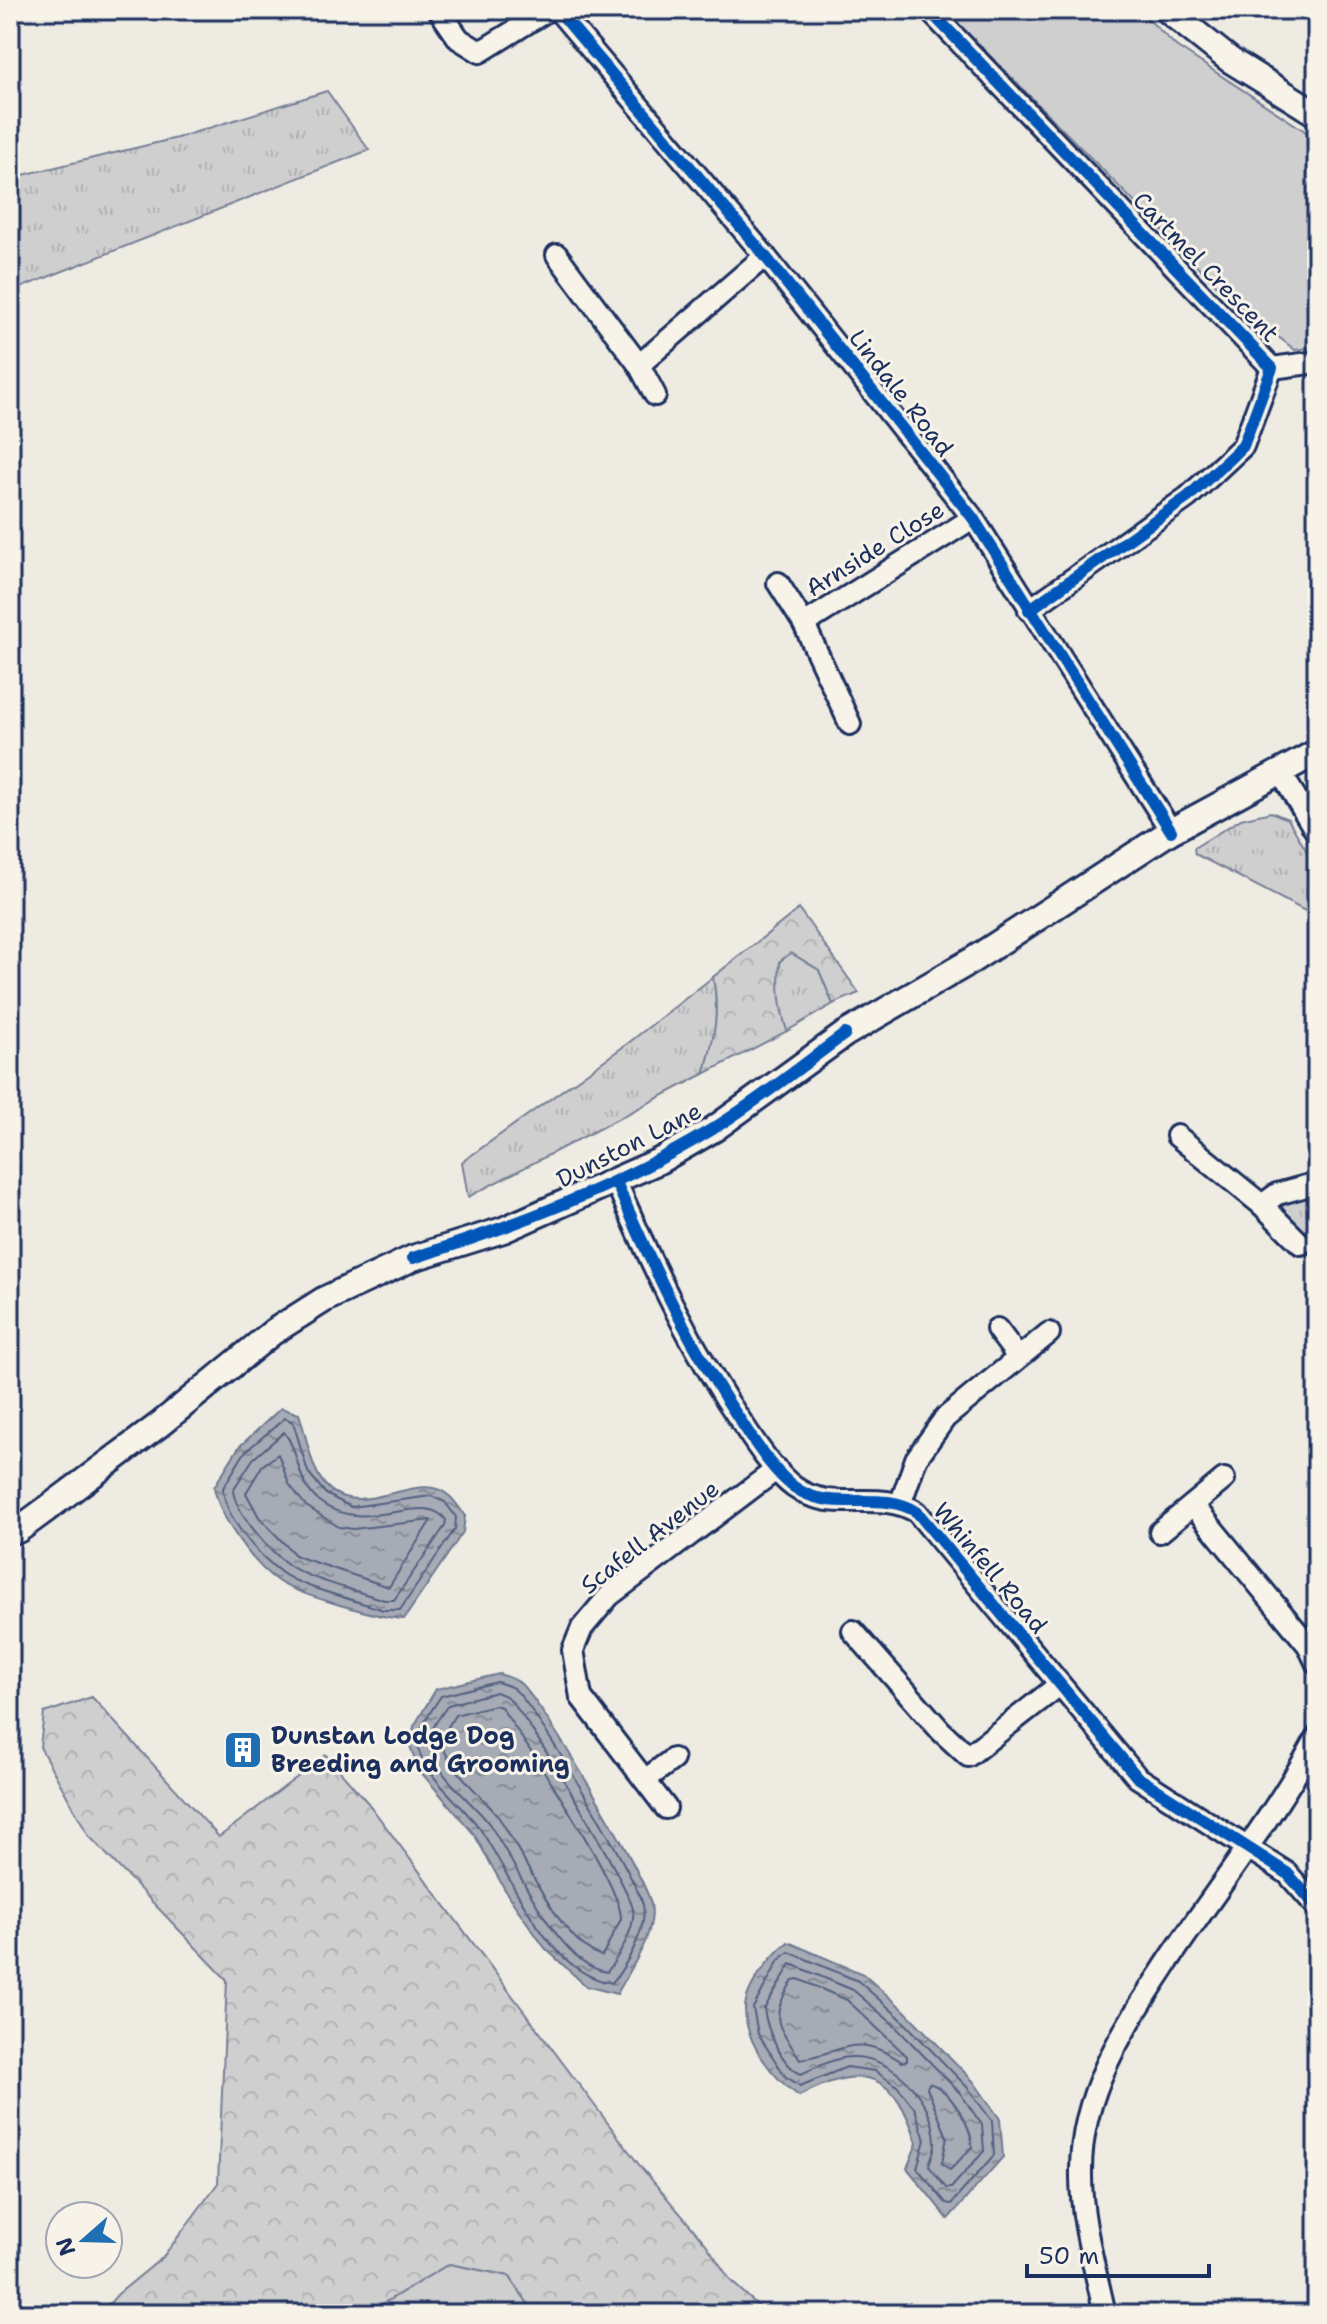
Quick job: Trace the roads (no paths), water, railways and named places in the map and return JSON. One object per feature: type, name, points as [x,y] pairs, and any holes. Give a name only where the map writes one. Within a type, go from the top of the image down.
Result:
[{"type":"street","points":[[439,10],[459,39],[480,52],[548,10]]},
{"type":"street","name":"Lindale Road","points":[[558,10],[765,256],[973,518],[1171,831]]},
{"type":"street","name":"Cartmel Crescent","points":[[929,10],[1272,368],[1243,446],[1188,497],[1029,610]]},
{"type":"street","points":[[1167,10],[1230,60],[1317,114]]},
{"type":"street","points":[[557,255],[639,365],[655,395]]},
{"type":"street","points":[[639,365],[765,256]]},
{"type":"street","points":[[1272,368],[1317,362]]},
{"type":"street","name":"Arnside Close","points":[[804,624],[973,518]]},
{"type":"street","name":"Arnside Close","points":[[778,583],[804,624],[850,724]]},
{"type":"street","name":"Dunston Lane","points":[[10,1530],[18,1530],[159,1425],[273,1332],[325,1299],[413,1258],[503,1230],[616,1182],[714,1129],[845,1034],[971,961],[1171,831],[1317,752]]},
{"type":"street","points":[[1281,773],[1317,833]]},
{"type":"street","points":[[1177,1136],[1262,1205],[1301,1244]]},
{"type":"street","name":"Whinfell Road","points":[[616,1182],[655,1271],[708,1374],[793,1487],[815,1498],[838,1503],[875,1499],[901,1502],[927,1522],[1058,1686],[1137,1777],[1287,1873],[1317,1907]]},
{"type":"street","points":[[1262,1205],[1277,1194],[1317,1183]]},
{"type":"street","points":[[997,1329],[1018,1357]]},
{"type":"street","points":[[901,1502],[916,1459],[930,1435],[945,1418],[1049,1333]]},
{"type":"street","name":"Scafell Avenue","points":[[666,1808],[581,1697],[574,1671],[573,1650],[582,1628],[609,1596],[777,1469]]},
{"type":"street","points":[[1160,1532],[1224,1479]]},
{"type":"street","points":[[1193,1505],[1308,1645],[1317,1664]]},
{"type":"street","points":[[853,1631],[941,1731],[968,1756],[1058,1686]]},
{"type":"street","points":[[1105,2314],[1083,2213],[1080,2169],[1085,2129],[1107,2059],[1317,1737]]},
{"type":"street","points":[[645,1780],[673,1759]]},
{"type":"water","points":[[281,1408],[299,1414],[315,1468],[326,1486],[339,1495],[354,1499],[371,1498],[433,1488],[448,1495],[465,1516],[463,1532],[404,1619],[340,1605],[279,1582],[259,1564],[230,1526],[214,1487],[239,1447]]},
{"type":"water","points":[[499,1674],[514,1679],[533,1698],[613,1827],[645,1887],[651,1904],[650,1927],[617,1994],[586,1986],[545,1948],[509,1897],[474,1834],[419,1770],[410,1747],[414,1726],[436,1689]]},
{"type":"water","points":[[788,1942],[863,1974],[904,2010],[973,2081],[1000,2119],[1003,2157],[948,2219],[907,2168],[917,2143],[908,2119],[887,2088],[874,2080],[859,2077],[822,2085],[799,2096],[770,2070],[755,2047],[746,2022],[746,2000],[760,1972]]},
{"type":"place","name":"Dunstan Lodge Dog Breeding and Grooming","points":[[243,1750]]}]
